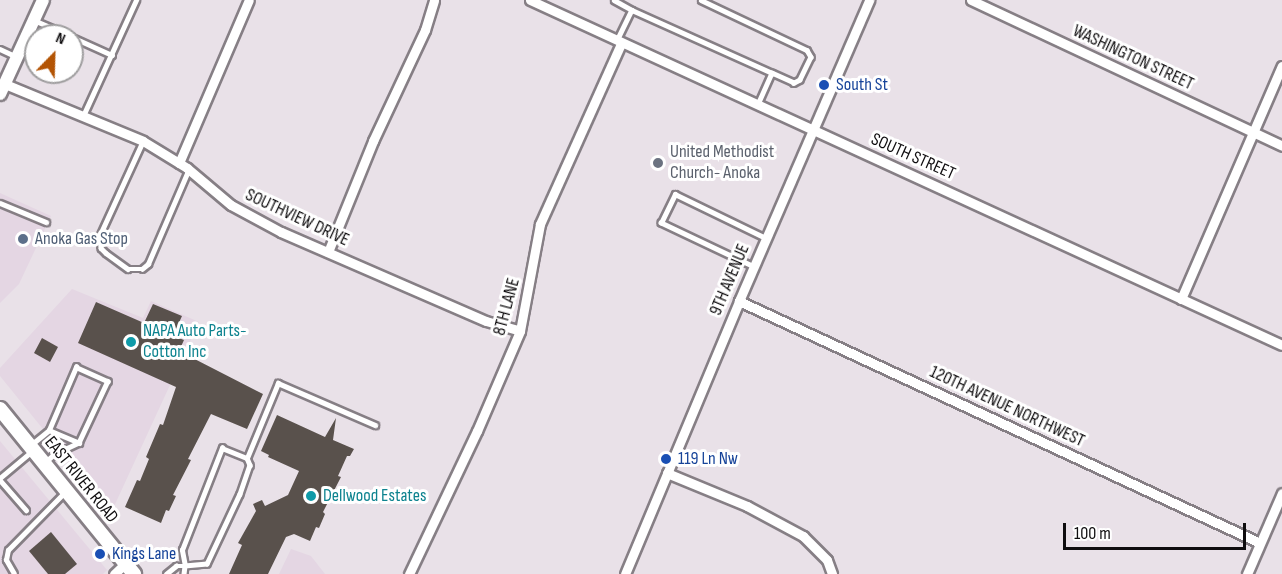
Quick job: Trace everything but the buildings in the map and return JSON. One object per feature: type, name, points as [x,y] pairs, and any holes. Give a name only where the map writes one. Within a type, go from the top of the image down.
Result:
[{"type":"main road","name":"EAST RIVER ROAD","points":[[0,409],[130,569]]},
{"type":"street","points":[[2,89],[43,0]]},
{"type":"street","points":[[179,163],[249,0]]},
{"type":"street","points":[[328,252],[373,141],[425,30],[434,0]]},
{"type":"street","name":"SOUTH STREET","points":[[530,0],[619,43],[1282,345]]},
{"type":"street","name":"9TH AVENUE","points":[[626,574],[739,301],[869,0]]},
{"type":"street","name":"WASHINGTON STREET","points":[[970,0],[1282,146]]},
{"type":"street","name":"8TH LANE","points":[[409,574],[477,431],[520,331],[540,224],[619,43]]},
{"type":"street","points":[[1181,298],[1282,66]]},
{"type":"street","name":"SOUTHVIEW DRIVE","points":[[2,89],[83,116],[143,142],[189,169],[231,205],[281,232],[486,321],[520,331]]},
{"type":"street","name":"120TH AVENUE NORTHWEST","points":[[739,301],[1260,543]]},
{"type":"street","points":[[667,473],[747,506],[803,536],[827,560],[832,574]]},
{"type":"street","points":[[1247,574],[1282,493]]},
{"type":"street","points":[[114,574],[130,569]]},
{"type":"lane","points":[[83,116],[136,0]]},
{"type":"lane","points":[[614,0],[794,83],[800,80],[811,57],[807,50],[701,0]]},
{"type":"lane","points":[[619,43],[632,10]]},
{"type":"lane","points":[[34,20],[43,24]]},
{"type":"lane","points":[[84,42],[112,55]]},
{"type":"lane","points":[[0,49],[17,57]]},
{"type":"lane","points":[[758,105],[772,73]]},
{"type":"lane","points":[[143,142],[100,236],[101,248],[128,269],[142,269],[148,264],[189,169]]},
{"type":"lane","points":[[754,267],[661,223],[675,194],[766,238]]},
{"type":"lane","points":[[0,203],[46,222]]},
{"type":"lane","points":[[26,510],[0,479],[49,430],[76,367],[108,381],[79,443],[55,454],[45,463]]},
{"type":"lane","points":[[247,458],[278,383],[375,425]]},
{"type":"lane","points":[[49,430],[79,443]]},
{"type":"lane","points":[[166,574],[176,566],[185,566],[207,564],[240,494],[250,465],[247,458],[222,448],[183,550],[185,566],[184,574]]},
{"type":"lane","points":[[14,574],[6,560],[8,550],[66,490]]},
{"type":"shaded area","points":[[0,193],[51,216],[19,284],[0,303]]},
{"type":"shaded area","points":[[72,289],[143,318],[151,301],[199,322],[111,513],[0,376],[0,368]]},
{"type":"shaded area","points":[[0,441],[107,570],[103,574],[0,574]]},
{"type":"shaded area","points":[[291,549],[311,556],[325,574],[279,574]]},
{"type":"place","name":"South St","points":[[824,85]]},
{"type":"place","name":"United Methodist Church- Anoka","points":[[658,163]]},
{"type":"place","name":"Anoka Gas Stop","points":[[23,239]]},
{"type":"place","name":"NAPA Auto Parts- Cotton Inc","points":[[131,342]]},
{"type":"place","name":"119 Ln Nw","points":[[666,459]]},
{"type":"place","name":"Dellwood Estates","points":[[311,496]]},
{"type":"place","name":"Kings Lane","points":[[100,554]]}]
